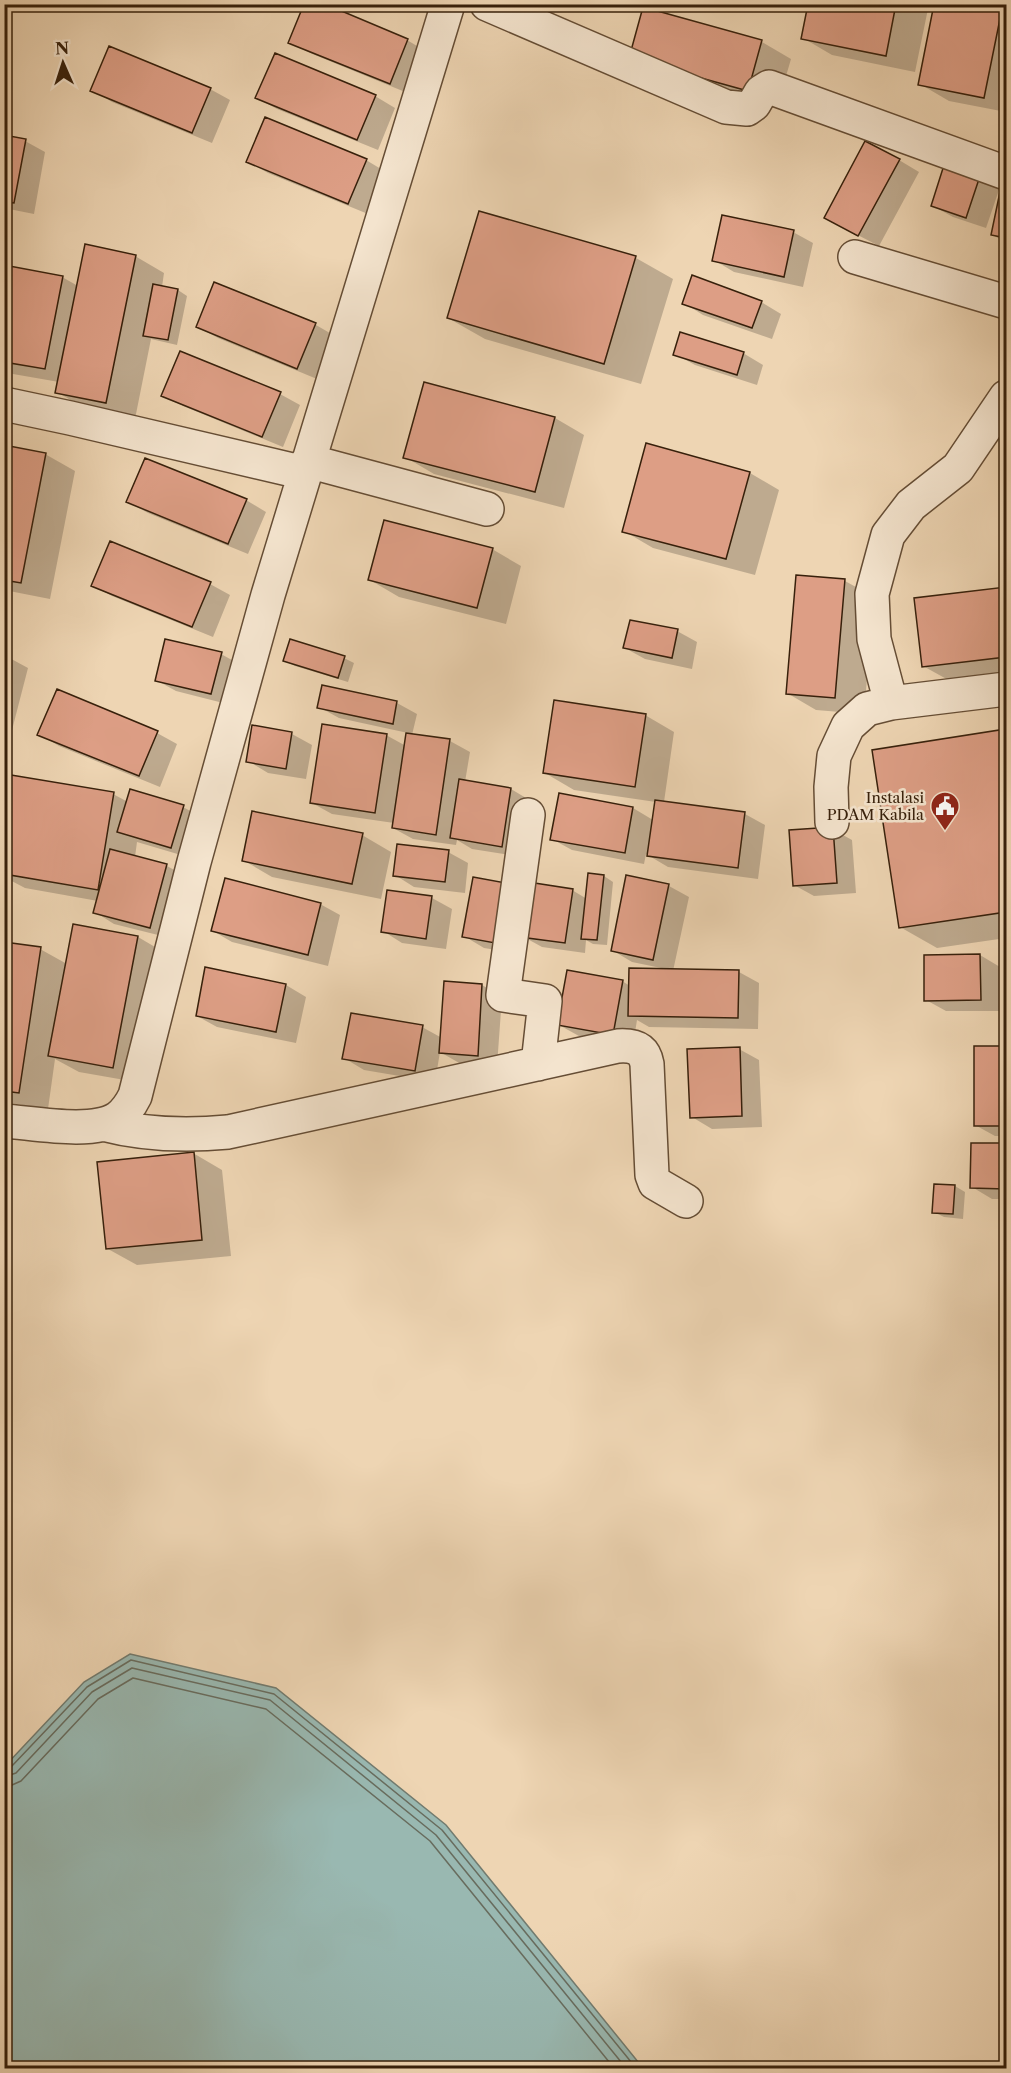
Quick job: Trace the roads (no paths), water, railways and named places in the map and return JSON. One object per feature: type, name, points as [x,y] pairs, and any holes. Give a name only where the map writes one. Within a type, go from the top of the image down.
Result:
[{"type":"street","points":[[103,1124],[117,1118],[129,1108],[135,1096],[194,862],[237,704],[306,468],[448,4]]},
{"type":"street","points":[[488,4],[726,107],[747,109],[754,104],[761,92],[770,87],[1006,173]]},
{"type":"street","points":[[855,257],[1006,302]]},
{"type":"street","points":[[891,703],[874,639],[872,594],[888,535],[911,505],[958,468],[1006,397]]},
{"type":"street","points":[[4,404],[487,509]]},
{"type":"street","points":[[832,822],[831,788],[834,756],[848,726],[867,709],[891,703],[1006,689]]},
{"type":"street","points":[[528,815],[503,995],[544,1000],[538,1064]]},
{"type":"street","points":[[4,1121],[70,1126],[103,1124],[157,1134],[191,1135],[228,1132],[629,1045],[638,1048],[645,1056],[647,1064],[652,1175],[655,1183],[686,1201]]},
{"type":"water","points":[[130,1654],[276,1688],[446,1825],[643,2068],[5,2068],[5,1766],[84,1682]]},
{"type":"place","name":"Instalasi PDAM Kabila","points":[[945,832]]}]
